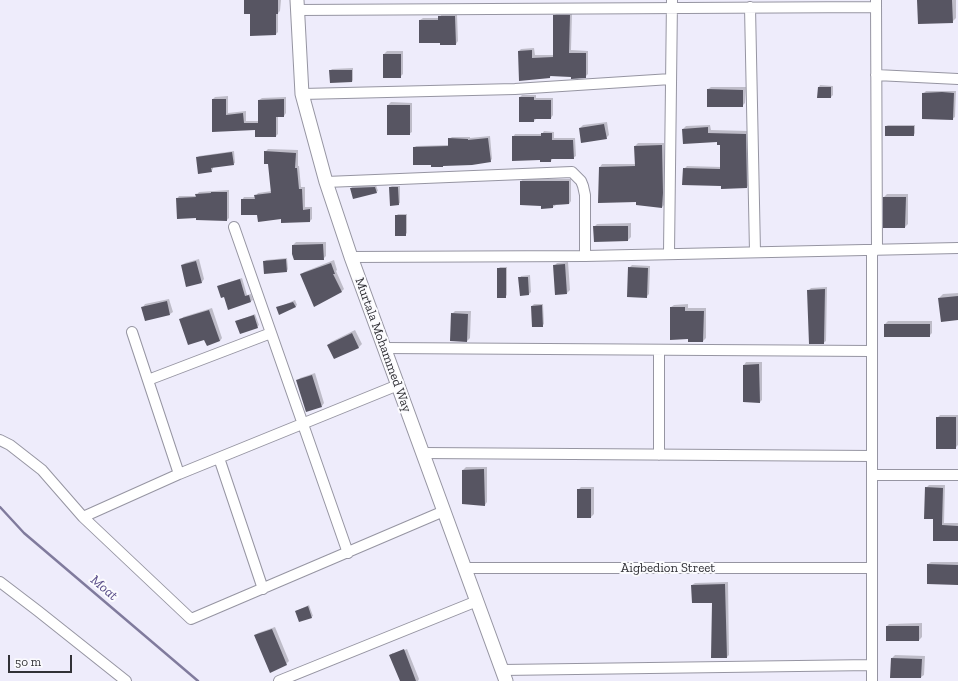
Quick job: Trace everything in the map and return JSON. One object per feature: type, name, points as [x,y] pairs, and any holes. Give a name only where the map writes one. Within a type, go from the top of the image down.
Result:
[{"type":"street","points":[[297,5],[672,4],[750,7],[780,4],[876,3],[875,250],[871,351],[872,681]]},
{"type":"street","points":[[670,253],[672,4]]},
{"type":"street","name":"Murtala Mohammed Way","points":[[297,5],[302,94],[326,182],[351,257],[504,676]]},
{"type":"street","points":[[750,7],[755,252]]},
{"type":"street","points":[[876,75],[958,79]]},
{"type":"street","points":[[302,94],[515,89],[671,80]]},
{"type":"street","points":[[326,182],[572,172],[581,180],[584,191],[585,256]]},
{"type":"street","points":[[234,227],[348,553]]},
{"type":"street","points":[[351,257],[585,256],[958,248]]},
{"type":"street","points":[[132,332],[179,474]]},
{"type":"street","points":[[148,380],[271,333]]},
{"type":"street","points":[[384,348],[871,351]]},
{"type":"street","points":[[659,350],[659,456]]},
{"type":"street","points":[[83,517],[179,474],[303,425],[398,385]]},
{"type":"street","points":[[0,440],[10,445],[42,470],[83,517],[191,619],[444,511]]},
{"type":"street","points":[[423,453],[659,456],[872,456]]},
{"type":"street","points":[[219,458],[263,589]]},
{"type":"street","points":[[872,475],[958,475]]},
{"type":"street","name":"Aigbedion Street","points":[[464,568],[872,568]]},
{"type":"street","points":[[0,582],[126,681]]},
{"type":"street","points":[[279,681],[477,601]]},
{"type":"street","points":[[504,676],[872,665]]},
{"type":"building","points":[[244,0],[278,0],[276,35],[250,36],[250,14],[244,14]]},
{"type":"building","points":[[917,0],[952,0],[953,23],[918,24]]},
{"type":"building","points":[[553,15],[570,15],[569,53],[586,53],[586,78],[571,79],[571,77],[550,76],[550,78],[519,81],[518,51],[532,50],[532,58],[553,57]]},
{"type":"building","points":[[438,16],[455,16],[456,45],[419,43],[419,20],[438,20]]},
{"type":"building","points":[[383,54],[401,54],[401,78],[383,78]]},
{"type":"building","points":[[329,70],[352,70],[352,82],[330,83]]},
{"type":"building","points":[[818,87],[831,87],[831,98],[817,98]]},
{"type":"building","points":[[707,89],[743,90],[743,107],[707,107]]},
{"type":"building","points":[[922,93],[954,93],[953,120],[922,119]]},
{"type":"building","points":[[519,97],[534,97],[534,100],[551,100],[551,119],[534,119],[534,122],[519,122]]},
{"type":"building","points":[[212,99],[226,99],[226,115],[243,113],[244,123],[258,123],[258,100],[284,99],[284,117],[276,117],[276,137],[255,137],[255,130],[212,132]]},
{"type":"building","points":[[387,105],[410,105],[410,135],[387,135]]},
{"type":"building","points":[[604,124],[607,139],[581,143],[579,128]]},
{"type":"building","points":[[885,126],[914,126],[914,136],[885,136]]},
{"type":"building","points":[[708,127],[708,133],[746,134],[747,188],[721,189],[721,186],[682,185],[683,168],[720,169],[720,145],[717,145],[717,142],[683,144],[682,129]]},
{"type":"building","points":[[541,133],[552,133],[552,140],[573,140],[574,159],[551,159],[551,162],[540,162],[540,160],[512,161],[512,136],[541,136]]},
{"type":"building","points":[[448,138],[468,140],[488,138],[491,162],[443,167],[413,165],[413,147],[448,146]]},
{"type":"building","points":[[662,145],[662,208],[636,205],[636,202],[598,203],[599,167],[635,166],[634,146]]},
{"type":"building","points":[[264,151],[296,153],[295,168],[297,168],[299,189],[302,189],[303,210],[310,209],[310,222],[281,223],[281,219],[258,222],[257,215],[241,215],[241,199],[255,199],[254,195],[271,193],[268,164],[264,164]]},
{"type":"building","points":[[232,152],[234,165],[211,168],[212,172],[198,174],[196,157]]},
{"type":"building","points":[[520,181],[569,181],[569,204],[553,205],[553,208],[541,209],[541,206],[520,205]]},
{"type":"building","points":[[375,187],[377,193],[353,199],[350,188]]},
{"type":"building","points":[[389,187],[398,187],[399,205],[390,206]]},
{"type":"building","points":[[227,192],[227,221],[196,220],[196,218],[177,219],[176,198],[196,197],[195,194]]},
{"type":"building","points":[[883,197],[906,197],[905,228],[883,228]]},
{"type":"building","points":[[395,215],[406,215],[406,236],[395,236]]},
{"type":"building","points":[[593,226],[628,226],[628,241],[594,242]]},
{"type":"building","points":[[323,244],[324,260],[294,260],[292,245]]},
{"type":"building","points":[[286,259],[287,272],[264,274],[263,261]]},
{"type":"building","points":[[196,261],[202,283],[186,287],[181,265]]},
{"type":"building","points":[[331,263],[335,274],[333,274],[342,292],[314,307],[300,274]]},
{"type":"building","points":[[565,264],[567,294],[555,295],[553,265]]},
{"type":"building","points":[[628,267],[648,268],[647,298],[627,297]]},
{"type":"building","points":[[497,268],[506,268],[506,298],[497,298]]},
{"type":"building","points":[[518,277],[528,277],[529,295],[520,296]]},
{"type":"building","points":[[240,279],[245,296],[249,295],[251,302],[228,310],[224,297],[221,298],[217,286]]},
{"type":"building","points":[[825,289],[824,344],[809,344],[807,290]]},
{"type":"building","points":[[958,296],[958,320],[941,322],[938,298]]},
{"type":"building","points":[[167,301],[170,315],[145,321],[141,307]]},
{"type":"building","points":[[293,302],[296,307],[279,315],[276,307]]},
{"type":"building","points":[[542,305],[543,327],[532,327],[531,306]]},
{"type":"building","points":[[670,307],[685,307],[685,311],[704,311],[703,342],[688,342],[688,339],[670,340]]},
{"type":"building","points":[[209,310],[220,341],[207,346],[204,340],[188,345],[179,319]]},
{"type":"building","points":[[451,313],[468,314],[467,342],[450,341]]},
{"type":"building","points":[[254,315],[258,328],[240,334],[235,321]]},
{"type":"building","points":[[884,324],[930,324],[930,337],[884,337]]},
{"type":"building","points":[[352,333],[359,348],[334,359],[327,345]]},
{"type":"building","points":[[759,364],[760,403],[743,402],[743,365]]},
{"type":"building","points":[[312,375],[322,407],[306,412],[296,380]]},
{"type":"building","points":[[936,417],[956,417],[956,449],[936,449]]},
{"type":"building","points":[[484,469],[485,506],[462,504],[462,470]]},
{"type":"building","points":[[925,487],[943,488],[942,525],[958,526],[958,541],[933,541],[933,519],[924,519]]},
{"type":"building","points":[[577,489],[591,489],[591,518],[577,518]]},
{"type":"building","points":[[927,564],[958,565],[958,585],[927,584]]},
{"type":"building","points":[[725,584],[727,658],[711,658],[712,603],[692,603],[691,585]]},
{"type":"building","points":[[308,606],[312,618],[299,622],[295,611]]},
{"type":"building","points":[[886,626],[919,626],[919,641],[886,641]]},
{"type":"building","points":[[272,629],[287,665],[270,673],[254,635]]},
{"type":"building","points":[[404,649],[416,681],[400,681],[389,655]]},
{"type":"building","points":[[891,658],[922,659],[921,678],[890,678]]},
{"type":"waterway","name":"Moat","points":[[0,507],[24,533],[198,681]]}]
